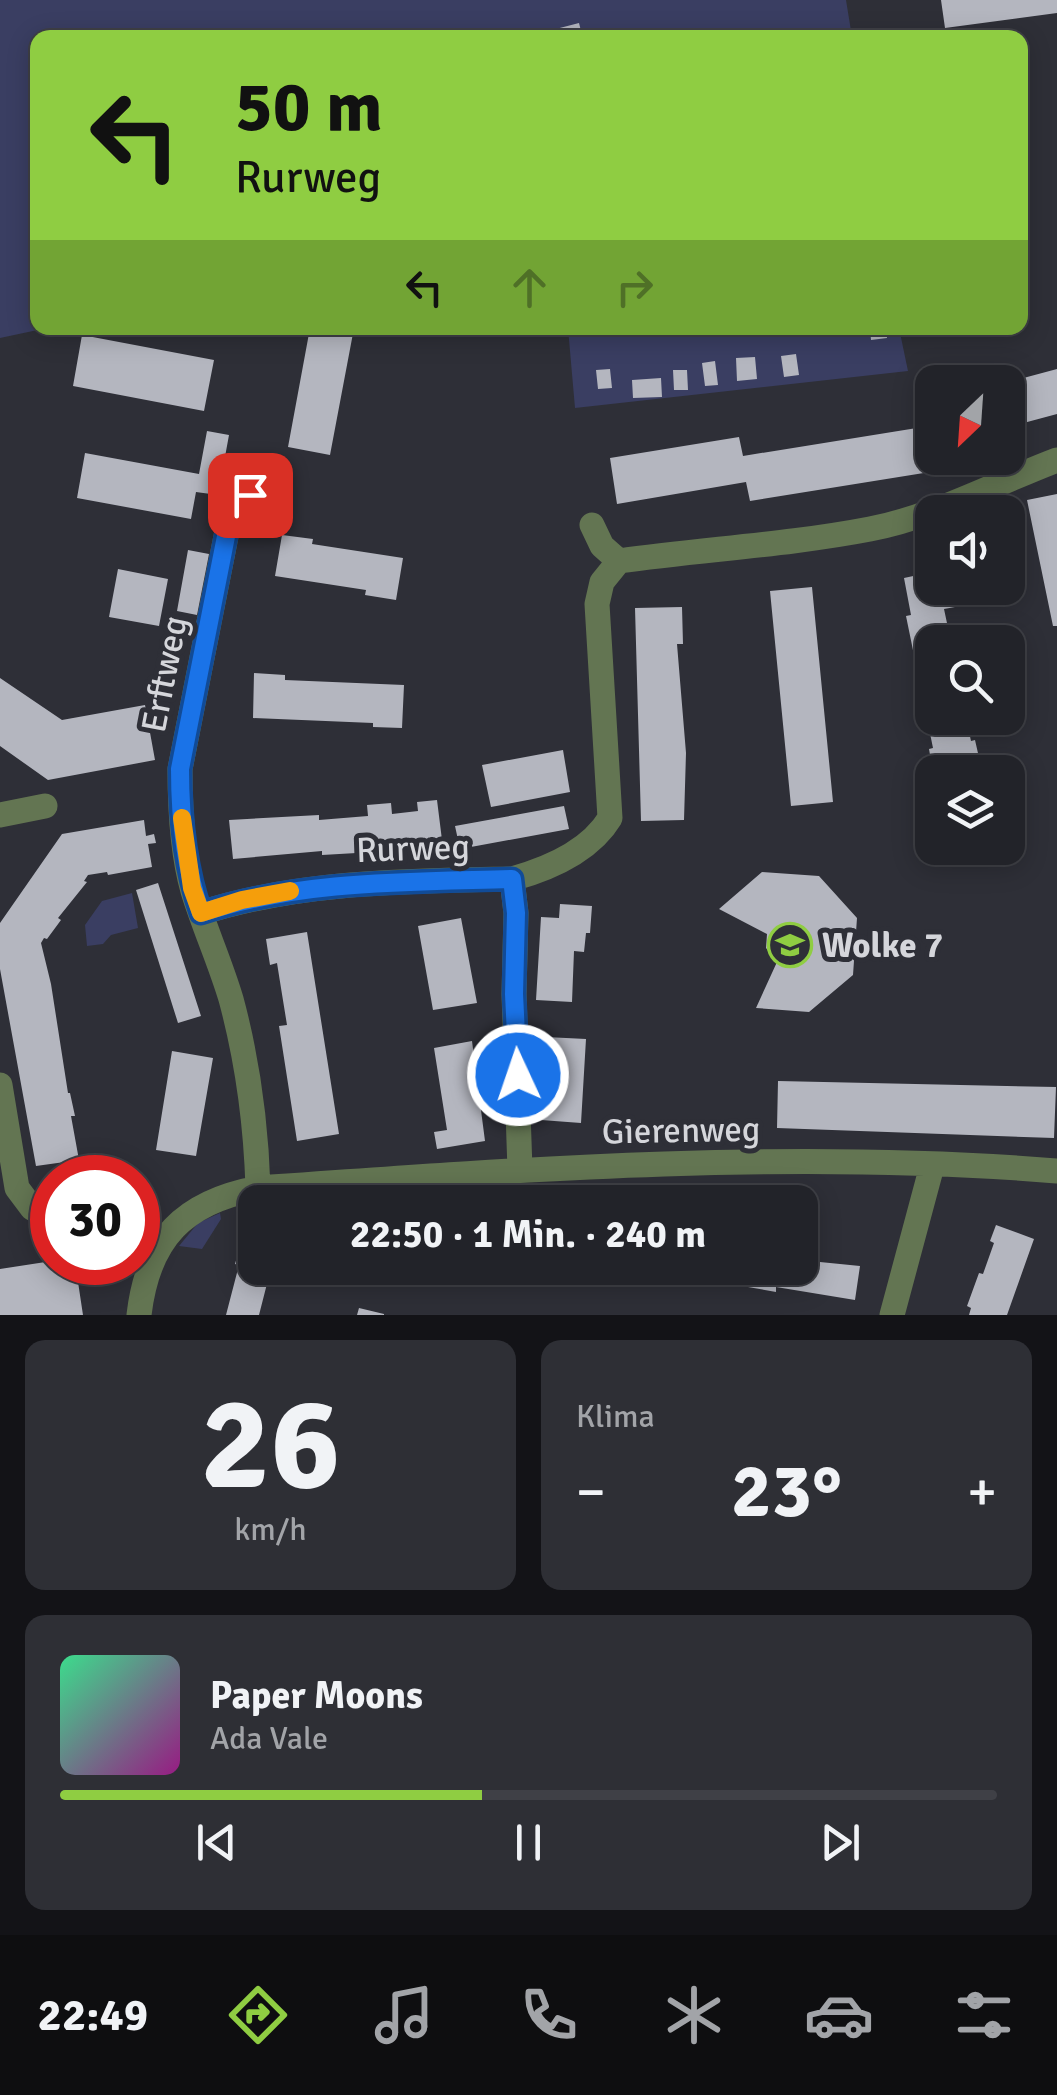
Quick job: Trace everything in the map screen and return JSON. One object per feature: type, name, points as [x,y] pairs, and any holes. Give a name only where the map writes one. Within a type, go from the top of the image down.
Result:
[{"type":"street","points":[[592,525],[602,546],[619,561],[872,529],[1057,460]]},
{"type":"street","name":"Erftweg","points":[[258,1185],[252,1094],[241,1040],[192,888],[180,801],[180,769],[232,506],[268,484]]},
{"type":"street","name":"Rurweg","points":[[201,913],[242,900],[355,884],[512,879],[554,864],[601,834],[610,818],[597,604],[602,582],[619,561]]},
{"type":"street","points":[[0,816],[46,806]]},
{"type":"street","name":"Rurweg","points":[[512,879],[516,913],[514,994],[520,1170]]},
{"type":"street","points":[[0,1085],[17,1188],[30,1205]]},
{"type":"street","name":"Gierenweg","points":[[302,1185],[520,1170],[781,1163],[1057,1172]]},
{"type":"street","points":[[892,1315],[932,1166]]},
{"type":"street","name":"Gierenweg","points":[[160,1244],[185,1214],[238,1192]]},
{"type":"street","name":"Gierenweg","points":[[138,1315],[142,1285]]},
{"type":"shaded area","points":[[0,0],[846,0],[851,30],[30,30],[30,332],[0,338]]},
{"type":"shaded area","points":[[569,335],[900,335],[908,371],[575,408]]},
{"type":"shaded area","points":[[132,893],[138,928],[111,935],[103,944],[87,946],[85,925],[102,901]]},
{"type":"shaded area","points":[[220,1213],[221,1219],[202,1249],[179,1246],[198,1223]]},
{"type":"building","points":[[941,0],[1057,0],[1057,13],[945,28]]},
{"type":"building","points":[[579,23],[581,30],[552,30]]},
{"type":"building","points":[[82,335],[214,360],[204,411],[73,386]]},
{"type":"building","points":[[309,335],[353,335],[330,455],[288,447]]},
{"type":"building","points":[[871,335],[887,335],[887,338],[871,340]]},
{"type":"building","points":[[796,354],[799,375],[784,377],[781,356]]},
{"type":"building","points":[[755,357],[757,379],[737,381],[736,358]]},
{"type":"building","points":[[715,361],[718,385],[705,386],[702,363]]},
{"type":"building","points":[[610,369],[612,388],[598,389],[596,370]]},
{"type":"building","points":[[1057,369],[1057,414],[1025,422],[1025,377]]},
{"type":"building","points":[[673,370],[687,370],[688,390],[674,390]]},
{"type":"building","points":[[661,378],[662,397],[633,398],[632,380]]},
{"type":"building","points":[[915,428],[915,474],[750,501],[746,482],[617,504],[610,458],[739,437],[743,456]]},
{"type":"building","points":[[207,431],[229,435],[218,495],[196,492],[191,519],[77,498],[85,453],[199,474]]},
{"type":"building","points":[[1057,494],[1057,626],[1053,626],[1027,500]]},
{"type":"building","points":[[282,535],[313,539],[312,544],[403,558],[396,600],[365,595],[366,590],[275,576]]},
{"type":"building","points":[[188,550],[209,554],[197,615],[177,611]]},
{"type":"building","points":[[118,569],[168,579],[159,626],[109,617]]},
{"type":"building","points":[[915,576],[915,605],[955,607],[944,609],[947,625],[915,625],[915,660],[906,616],[911,615],[904,578]]},
{"type":"building","points":[[812,587],[833,802],[791,806],[770,591]]},
{"type":"building","points":[[682,607],[683,644],[677,644],[686,753],[684,820],[641,821],[635,608]]},
{"type":"building","points":[[254,673],[285,675],[285,680],[404,685],[402,728],[373,727],[373,723],[253,718]]},
{"type":"building","points":[[0,678],[62,720],[145,705],[155,760],[48,780],[0,746]]},
{"type":"building","points":[[930,735],[970,735],[978,755],[930,755],[929,749],[933,748]]},
{"type":"building","points":[[563,750],[570,792],[491,807],[482,765]]},
{"type":"building","points":[[437,800],[443,848],[322,855],[322,851],[233,859],[229,820],[368,816],[367,805],[391,803],[392,814],[418,811],[417,802]]},
{"type":"building","points":[[564,806],[569,829],[460,849],[455,826]]},
{"type":"building","points":[[144,820],[146,836],[154,834],[156,843],[148,844],[152,867],[88,875],[84,881],[87,882],[58,918],[61,920],[41,943],[75,1116],[71,1116],[78,1155],[34,1155],[0,969],[0,923],[62,834]]},
{"type":"building","points":[[762,872],[819,876],[857,918],[853,975],[809,1012],[756,1008],[777,962],[766,948],[767,934],[719,909]]},
{"type":"building","points":[[158,883],[201,1016],[178,1023],[136,890]]},
{"type":"building","points":[[560,904],[592,906],[590,933],[586,933],[584,952],[574,951],[572,1002],[536,1000],[541,917],[559,918]]},
{"type":"building","points":[[461,918],[477,1003],[433,1010],[418,926]]},
{"type":"building","points":[[307,932],[339,1134],[297,1141],[279,1026],[287,1025],[277,963],[270,965],[266,939]]},
{"type":"building","points":[[546,1037],[586,1039],[581,1123],[541,1120]]},
{"type":"building","points":[[472,1041],[485,1141],[437,1149],[434,1132],[447,1130],[434,1048]]},
{"type":"building","points":[[172,1051],[213,1058],[196,1156],[156,1150]]},
{"type":"building","points":[[778,1081],[1056,1087],[1054,1138],[777,1128]]},
{"type":"building","points":[[996,1225],[1034,1239],[1007,1315],[969,1315],[971,1308],[967,1306],[979,1273],[983,1274]]},
{"type":"building","points":[[818,1262],[860,1266],[855,1300],[776,1287],[776,1292],[748,1287],[818,1285]]},
{"type":"building","points":[[30,1264],[30,1285],[78,1285],[83,1315],[0,1315],[0,1269]]},
{"type":"building","points":[[238,1269],[238,1285],[267,1285],[259,1315],[226,1315]]},
{"type":"building","points":[[359,1308],[384,1314],[384,1315],[357,1315]]},
{"type":"slow traffic","points":[[182,818],[192,888],[201,913],[290,891]]},
{"type":"place","name":"Wolke 7","points":[[790,945]]},
{"type":"route","points":[[250,495],[232,506],[180,769],[180,801],[192,888],[201,913],[242,900],[355,884],[512,879],[518,1075]]}]
